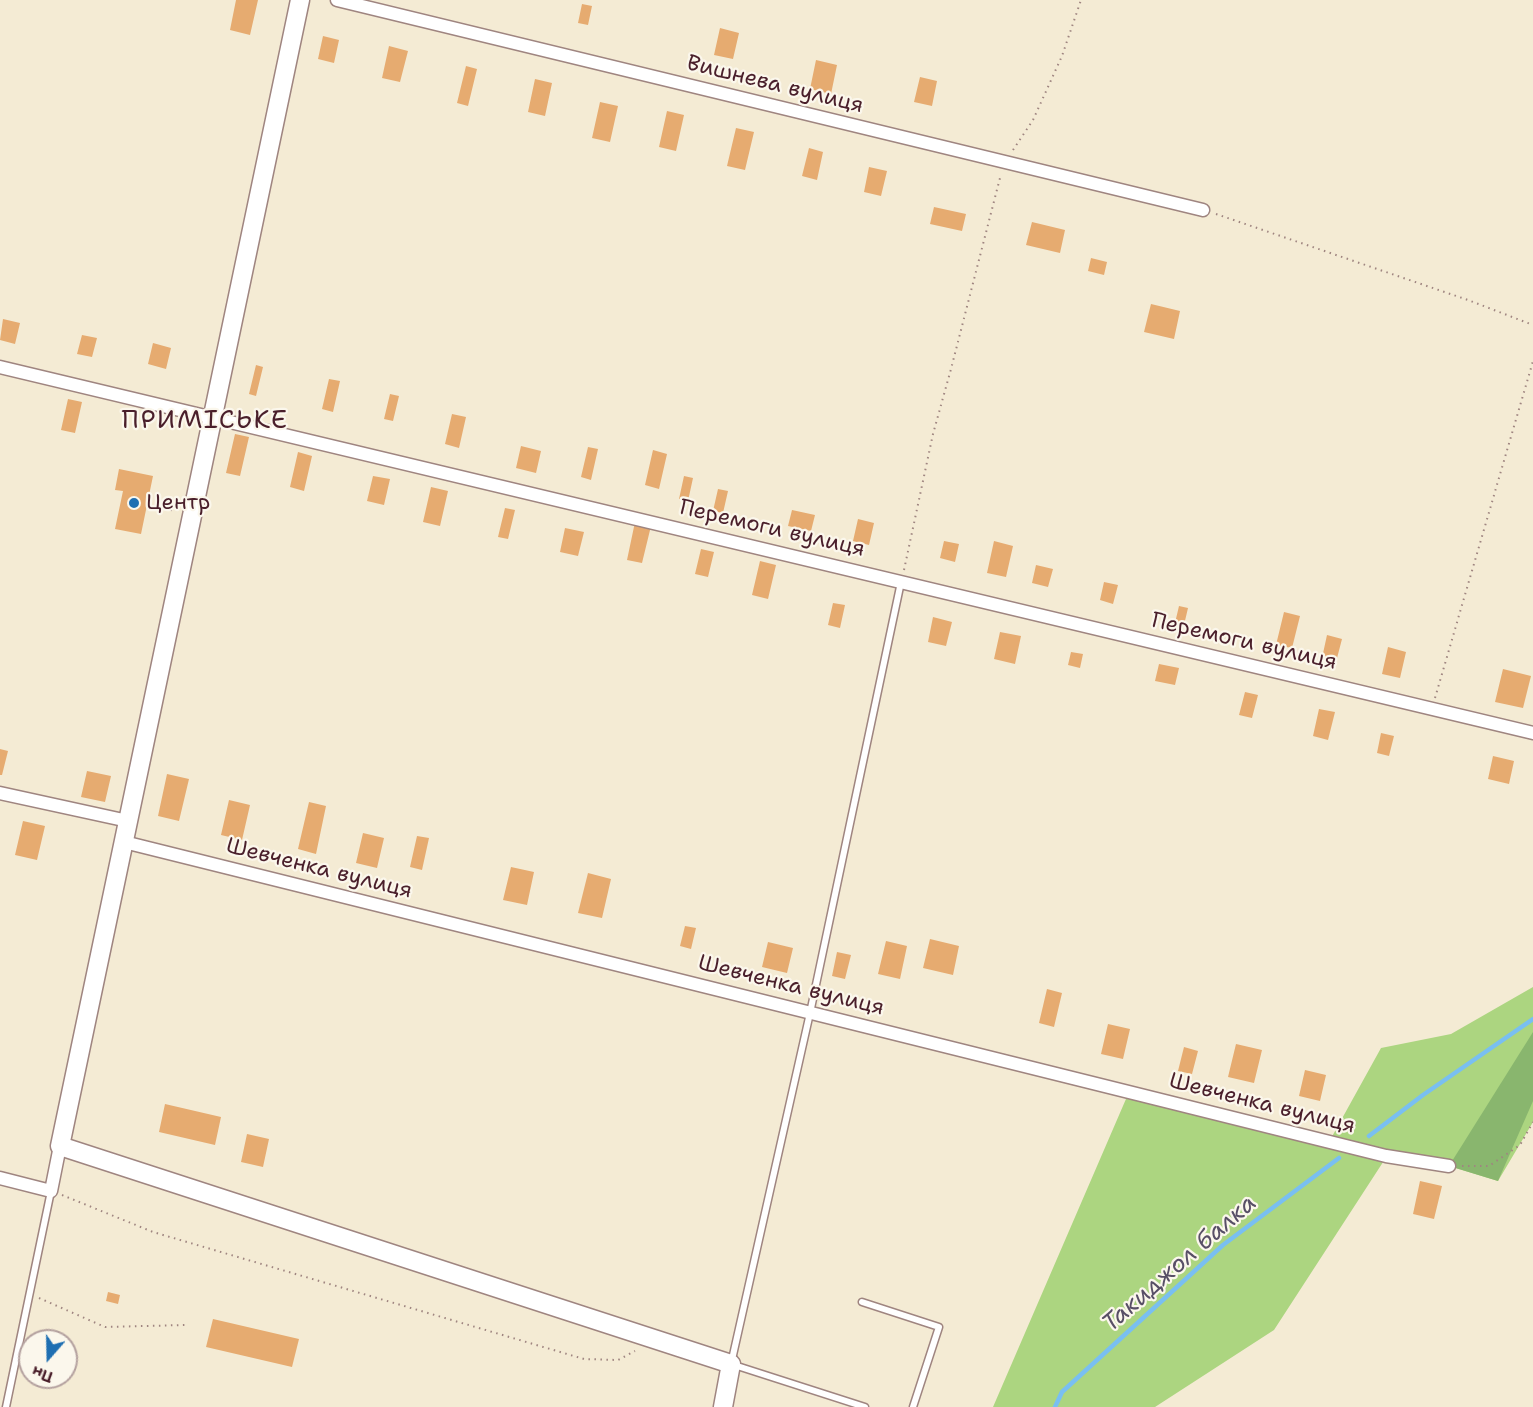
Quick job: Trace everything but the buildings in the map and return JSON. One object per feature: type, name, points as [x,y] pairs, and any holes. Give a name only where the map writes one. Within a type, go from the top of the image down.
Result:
[{"type":"street","points":[[0,1178],[51,1191],[300,0]]},
{"type":"street","name":"Вишнева вулиця","points":[[337,0],[1203,210]]},
{"type":"street","name":"Перемоги вулиця","points":[[0,367],[1533,733]]},
{"type":"street","points":[[0,793],[128,821]]},
{"type":"street","name":"Шевченка вулиця","points":[[124,842],[1386,1156],[1449,1166]]},
{"type":"street","points":[[60,1146],[731,1364],[723,1407]]},
{"type":"lane","points":[[865,1407],[731,1364],[810,1013],[901,582]]},
{"type":"lane","points":[[6,1407],[51,1191]]},
{"type":"lane","points":[[862,1302],[939,1327],[913,1407]]},
{"type":"path","points":[[901,582],[933,434],[1004,162],[1033,120],[1062,56],[1081,0]]},
{"type":"path","points":[[1203,210],[1468,300],[1533,325]]},
{"type":"path","points":[[1432,709],[1533,361]]},
{"type":"path","points":[[147,505],[192,515]]},
{"type":"path","points":[[1449,1166],[1489,1166],[1520,1145],[1533,1122]]},
{"type":"path","points":[[51,1191],[153,1232],[584,1359],[618,1360],[655,1339]]},
{"type":"path","points":[[30,1294],[105,1328],[186,1325]]},
{"type":"green space","points":[[1533,987],[1533,1122],[1498,1181],[1449,1166],[1387,1156],[1274,1330],[1155,1407],[993,1407],[1129,1092],[1329,1142],[1381,1048],[1451,1034]]},
{"type":"green space","points":[[1533,1032],[1533,1101],[1498,1181],[1449,1166]]},
{"type":"waterway","name":"Такиджол балка","points":[[1369,1136],[1423,1095],[1533,1019]]},
{"type":"waterway","name":"Такиджол балка","points":[[1055,1407],[1062,1392],[1223,1245],[1339,1158]]},
{"type":"place","name":"Центр","points":[[134,503]]},
{"type":"district","name":"ПРИМІСЬКЕ","points":[[205,421]]}]
